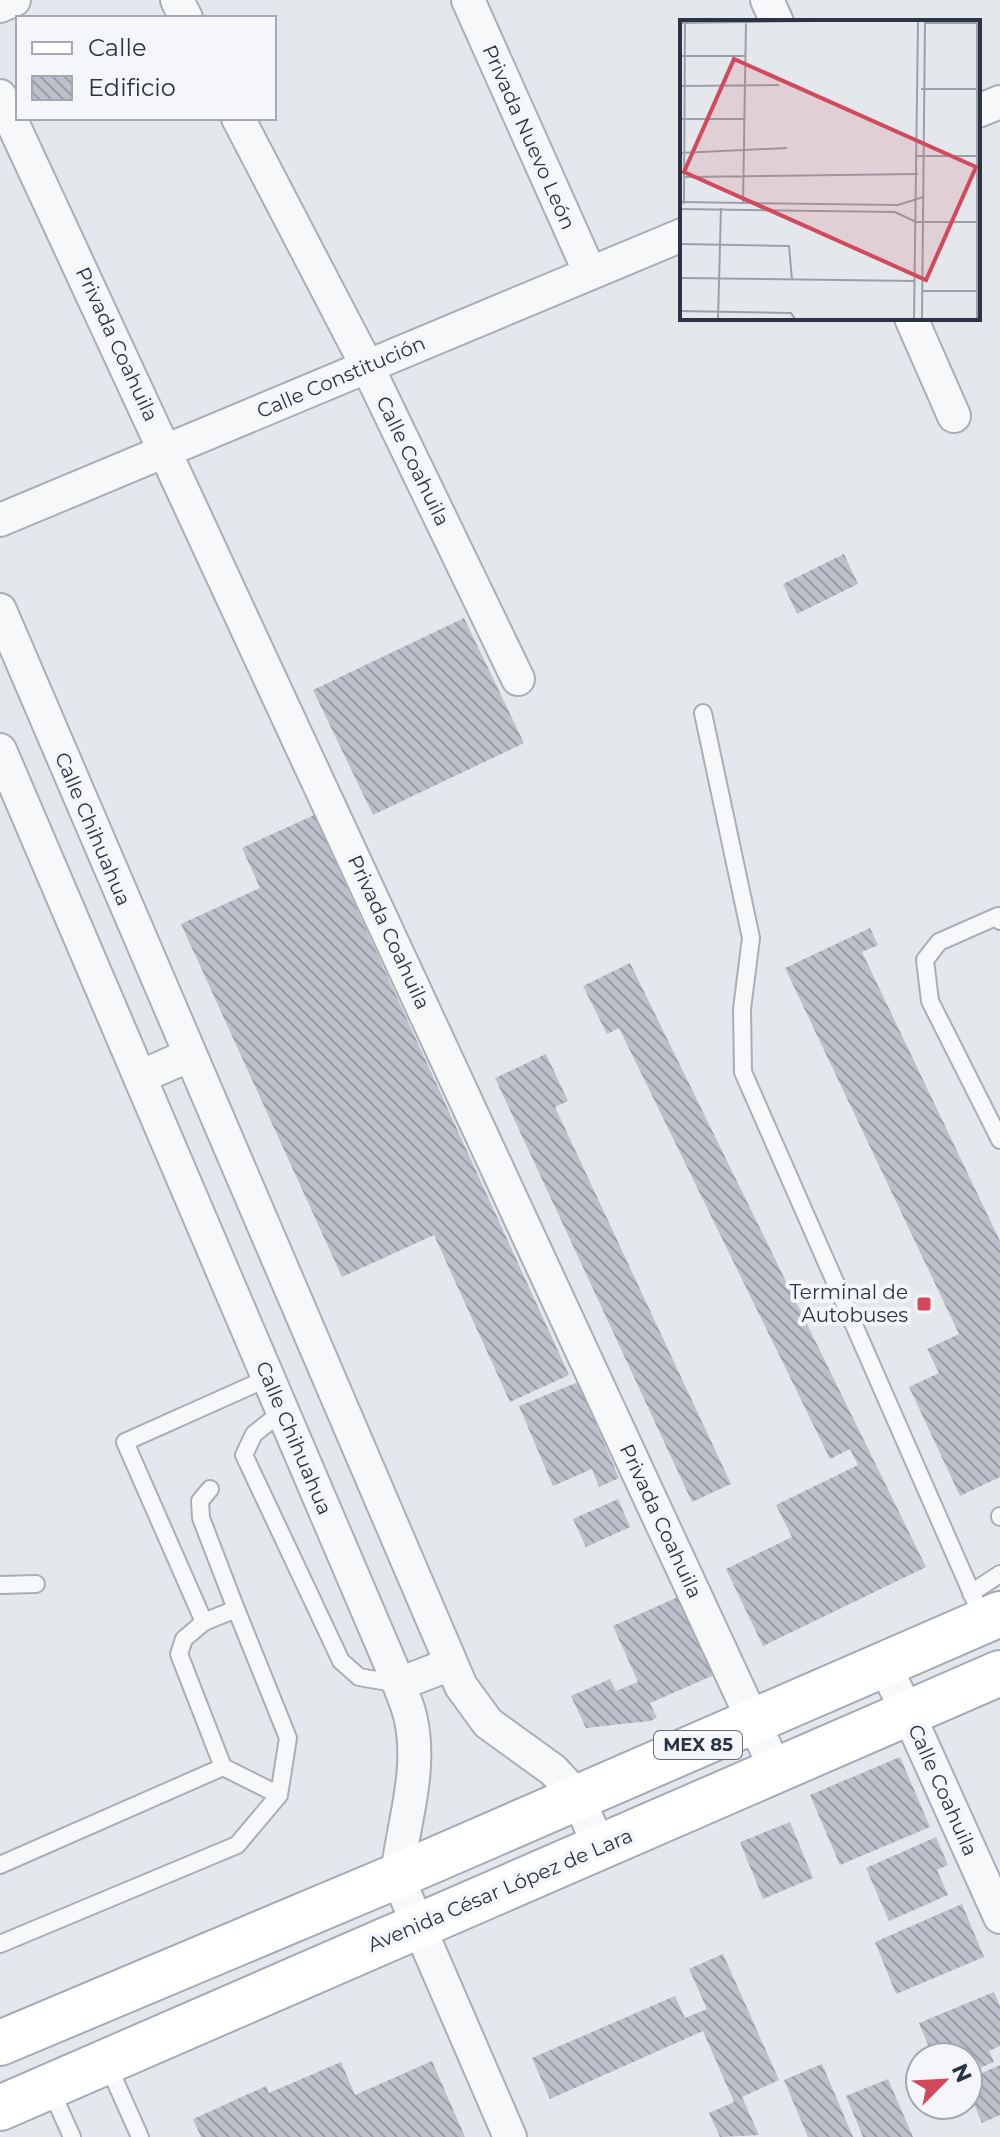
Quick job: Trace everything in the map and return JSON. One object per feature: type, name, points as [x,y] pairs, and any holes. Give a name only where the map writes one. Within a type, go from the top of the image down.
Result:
[{"type":"main road","name":"MEX 85","points":[[0,2043],[989,1621]]},
{"type":"main road","name":"Avenida César López de Lara","points":[[0,2108],[1000,1673]]},
{"type":"street","points":[[0,6],[14,0]]},
{"type":"street","name":"Privada Nuevo León","points":[[468,0],[590,273]]},
{"type":"street","points":[[767,0],[776,20]]},
{"type":"street","name":"Privada Coahuila","points":[[0,96],[776,1770]]},
{"type":"street","points":[[980,110],[1000,102]]},
{"type":"street","name":"Calle Coahuila","points":[[239,120],[367,366],[518,679]]},
{"type":"street","name":"Calle Constitución","points":[[0,520],[680,236]]},
{"type":"street","points":[[912,320],[954,416]]},
{"type":"street","name":"Calle Chihuahua","points":[[0,610],[461,1686],[488,1723],[553,1770],[578,1797],[599,1847]]},
{"type":"street","name":"Calle Chihuahua","points":[[0,750],[399,1684],[411,1720],[415,1756],[397,1876],[510,2137]]},
{"type":"street","points":[[140,1077],[190,1055]]},
{"type":"street","points":[[399,1684],[451,1664]]},
{"type":"street","name":"Calle Coahuila","points":[[884,1665],[1000,1917]]},
{"type":"lane","points":[[703,713],[751,938],[742,1009],[743,1072],[989,1621]]},
{"type":"lane","points":[[1000,921],[998,916],[939,942],[925,960],[930,1001],[1000,1140]]},
{"type":"lane","points":[[204,1622],[125,1442],[268,1378]]},
{"type":"lane","points":[[283,1411],[254,1434],[244,1455],[341,1661],[359,1677],[399,1684]]},
{"type":"lane","points":[[0,1944],[237,1845],[279,1795],[288,1738],[201,1518],[200,1501],[210,1489]]},
{"type":"lane","points":[[989,1621],[1000,1574]]},
{"type":"lane","points":[[0,1585],[36,1584]]},
{"type":"lane","points":[[236,1609],[204,1622],[184,1639],[179,1654],[223,1767],[279,1795]]},
{"type":"lane","points":[[0,1865],[223,1767]]},
{"type":"lane","points":[[106,2061],[140,2137]]},
{"type":"lane","points":[[50,2087],[72,2137]]},
{"type":"building","points":[[844,554],[858,584],[797,614],[783,584]]},
{"type":"building","points":[[464,618],[524,743],[373,815],[313,690]]},
{"type":"building","points":[[314,815],[569,1375],[510,1402],[434,1235],[342,1277],[181,924],[260,888],[242,848]]},
{"type":"building","points":[[870,928],[878,945],[862,952],[1000,1241],[1000,1477],[960,1496],[909,1387],[939,1373],[927,1349],[959,1334],[785,968]]},
{"type":"building","points":[[630,963],[926,1567],[763,1646],[726,1569],[792,1537],[776,1505],[858,1465],[850,1449],[830,1459],[619,1028],[607,1034],[583,986]]},
{"type":"building","points":[[546,1054],[568,1101],[555,1107],[731,1484],[692,1502],[495,1078]]},
{"type":"building","points":[[578,1382],[619,1478],[599,1487],[592,1469],[553,1486],[519,1406]]},
{"type":"building","points":[[618,1499],[630,1527],[586,1547],[573,1519]]},
{"type":"building","points":[[678,1597],[714,1675],[650,1703],[657,1718],[650,1721],[586,1728],[571,1696],[610,1679],[616,1691],[638,1682],[613,1626]]},
{"type":"building","points":[[900,1757],[930,1827],[840,1865],[810,1795]]},
{"type":"building","points":[[790,1822],[813,1878],[763,1899],[740,1842]]},
{"type":"building","points":[[936,1837],[948,1865],[937,1870],[948,1895],[889,1921],[866,1868]]},
{"type":"building","points":[[962,1904],[984,1957],[896,1994],[875,1942]]},
{"type":"building","points":[[723,1954],[779,2080],[742,2097],[759,2135],[720,2137],[709,2113],[734,2102],[703,2031],[550,2099],[532,2058],[675,1996],[685,2018],[707,2009],[689,1969]]},
{"type":"building","points":[[994,1992],[1000,2006],[1000,2046],[989,2051],[994,2062],[984,2066],[984,2041],[926,2041],[919,2023]]},
{"type":"building","points":[[432,2061],[465,2137],[201,2137],[193,2119],[266,2086],[269,2093],[341,2062],[355,2095]]},
{"type":"building","points":[[822,2064],[853,2137],[808,2137],[784,2080]]},
{"type":"building","points":[[1000,2065],[1000,2115],[982,2123],[984,2121],[984,2072]]},
{"type":"building","points":[[888,2079],[913,2137],[863,2137],[846,2096]]},
{"type":"place","name":"Terminal de Autobuses","points":[[924,1304]]}]
